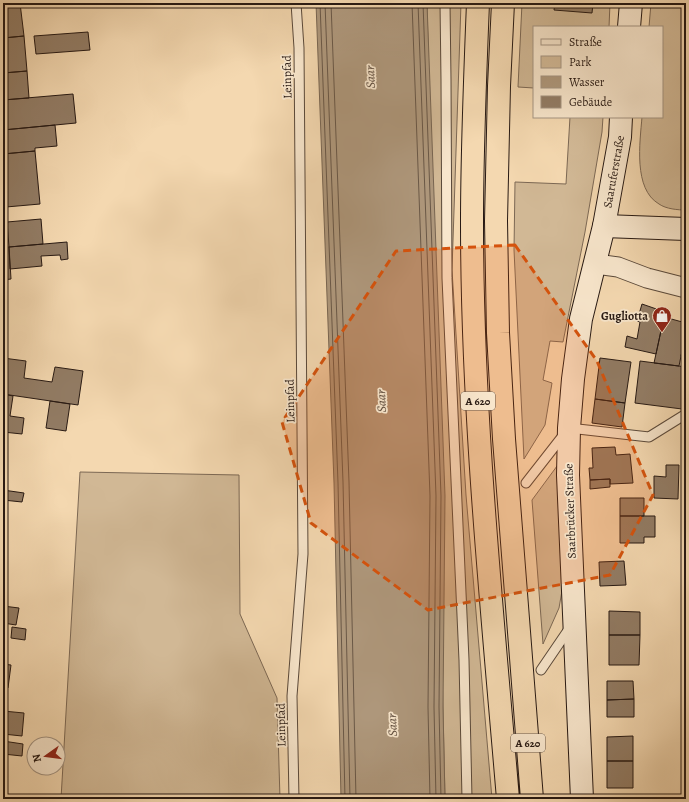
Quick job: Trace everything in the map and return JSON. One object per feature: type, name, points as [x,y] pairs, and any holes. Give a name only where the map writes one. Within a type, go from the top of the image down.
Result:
[{"type":"highway","name":"A 620","points":[[478,3],[474,83],[472,223],[474,333],[485,515],[508,799]]},
{"type":"highway","name":"A 620","points":[[503,3],[499,86],[497,213],[498,333],[504,439],[532,799]]},
{"type":"street","points":[[629,26],[631,3]]},
{"type":"street","name":"Saaruferstraße","points":[[604,226],[620,137],[621,118]]},
{"type":"street","points":[[604,226],[686,229]]},
{"type":"street","name":"Saarbrücker Straße","points":[[582,799],[568,475],[569,428],[573,379],[582,319],[604,226]]},
{"type":"street","points":[[596,264],[618,266],[647,278],[686,288]]},
{"type":"lane","name":"Leinpfad","points":[[294,799],[292,696],[303,554],[299,48],[296,3]]},
{"type":"lane","points":[[445,3],[447,278],[464,652],[467,799]]},
{"type":"lane","points":[[526,483],[569,428],[649,437],[686,414]]},
{"type":"lane","points":[[541,670],[574,621]]},
{"type":"highlighted area","points":[[515,245],[597,361],[653,495],[610,575],[428,610],[311,523],[282,422],[396,251]]},
{"type":"green space","points":[[427,3],[461,3],[452,270],[466,495],[492,799],[445,799]]},
{"type":"green space","points":[[522,3],[610,3],[609,26],[533,26],[533,88],[518,87]]},
{"type":"green space","points":[[651,3],[686,3],[686,210],[669,208],[659,204],[651,197],[645,188],[642,176],[640,164],[642,118],[663,118],[663,26],[649,26]]},
{"type":"green space","points":[[570,118],[603,118],[602,132],[585,232],[563,342],[550,341],[543,380],[552,383],[545,425],[524,459],[514,250],[515,182],[566,184]]},
{"type":"green space","points":[[560,462],[563,585],[559,608],[543,644],[532,500]]},
{"type":"green space","points":[[80,472],[239,475],[240,614],[277,698],[280,799],[61,799],[62,776],[66,776],[66,736],[65,736]]},
{"type":"water","name":"Saar","points":[[316,3],[427,3],[445,496],[443,707],[445,799],[341,799],[334,483]]},
{"type":"building","points":[[3,3],[20,3],[24,36],[3,38]]},
{"type":"building","points":[[555,3],[593,3],[592,13],[554,10]]},
{"type":"building","points":[[88,32],[90,50],[36,54],[34,36]]},
{"type":"building","points":[[24,36],[27,71],[3,73],[3,38]]},
{"type":"building","points":[[27,71],[29,98],[3,100],[3,73]]},
{"type":"building","points":[[73,94],[76,123],[3,130],[3,100]]},
{"type":"building","points":[[55,125],[57,146],[35,148],[35,151],[3,154],[3,130]]},
{"type":"building","points":[[35,151],[40,204],[6,207],[3,154]]},
{"type":"building","points":[[41,219],[43,244],[9,247],[7,222]]},
{"type":"building","points":[[67,242],[68,259],[61,260],[60,255],[41,256],[42,266],[10,269],[9,247]]},
{"type":"building","points":[[3,247],[9,247],[11,279],[3,280]]},
{"type":"building","points":[[642,304],[665,312],[656,354],[625,347],[627,336],[637,339],[640,322],[637,321]]},
{"type":"building","points":[[664,317],[686,323],[686,331],[679,366],[654,363]]},
{"type":"building","points":[[686,332],[686,358],[681,356]]},
{"type":"building","points":[[3,358],[26,361],[24,378],[52,382],[55,367],[83,371],[78,405],[3,394]]},
{"type":"building","points":[[600,358],[631,362],[625,403],[595,399]]},
{"type":"building","points":[[640,361],[686,367],[682,409],[635,403]]},
{"type":"building","points":[[3,394],[13,396],[10,416],[24,418],[22,434],[3,432]]},
{"type":"building","points":[[595,399],[625,403],[622,427],[592,423]]},
{"type":"building","points":[[50,401],[70,404],[66,431],[46,428]]},
{"type":"building","points":[[615,447],[616,455],[630,454],[633,483],[610,484],[610,479],[590,480],[589,468],[593,468],[592,448]]},
{"type":"building","points":[[666,465],[679,465],[678,499],[654,498],[654,476],[666,477]]},
{"type":"building","points":[[610,479],[610,487],[590,489],[590,480]]},
{"type":"building","points":[[3,490],[24,493],[22,502],[3,500]]},
{"type":"building","points":[[620,498],[644,498],[644,516],[620,516]]},
{"type":"building","points":[[620,516],[655,516],[655,537],[644,537],[644,543],[620,543]]},
{"type":"building","points":[[624,561],[626,585],[600,586],[599,562]]},
{"type":"building","points":[[3,606],[19,608],[16,625],[3,623]]},
{"type":"building","points":[[609,611],[640,612],[640,635],[609,635]]},
{"type":"building","points":[[12,627],[26,629],[25,640],[11,638]]},
{"type":"building","points":[[609,635],[640,635],[639,665],[609,665]]},
{"type":"building","points":[[3,664],[11,665],[8,688],[3,688]]},
{"type":"building","points":[[607,681],[633,681],[634,699],[607,700]]},
{"type":"building","points":[[634,699],[634,717],[607,717],[607,700]]},
{"type":"building","points":[[3,711],[24,713],[22,736],[3,734]]},
{"type":"building","points":[[633,736],[633,761],[607,761],[607,737]]},
{"type":"building","points":[[3,741],[23,744],[22,756],[3,754]]},
{"type":"building","points":[[607,761],[633,761],[633,788],[607,788]]},
{"type":"place","name":"Gugliotta","points":[[662,333]]}]
